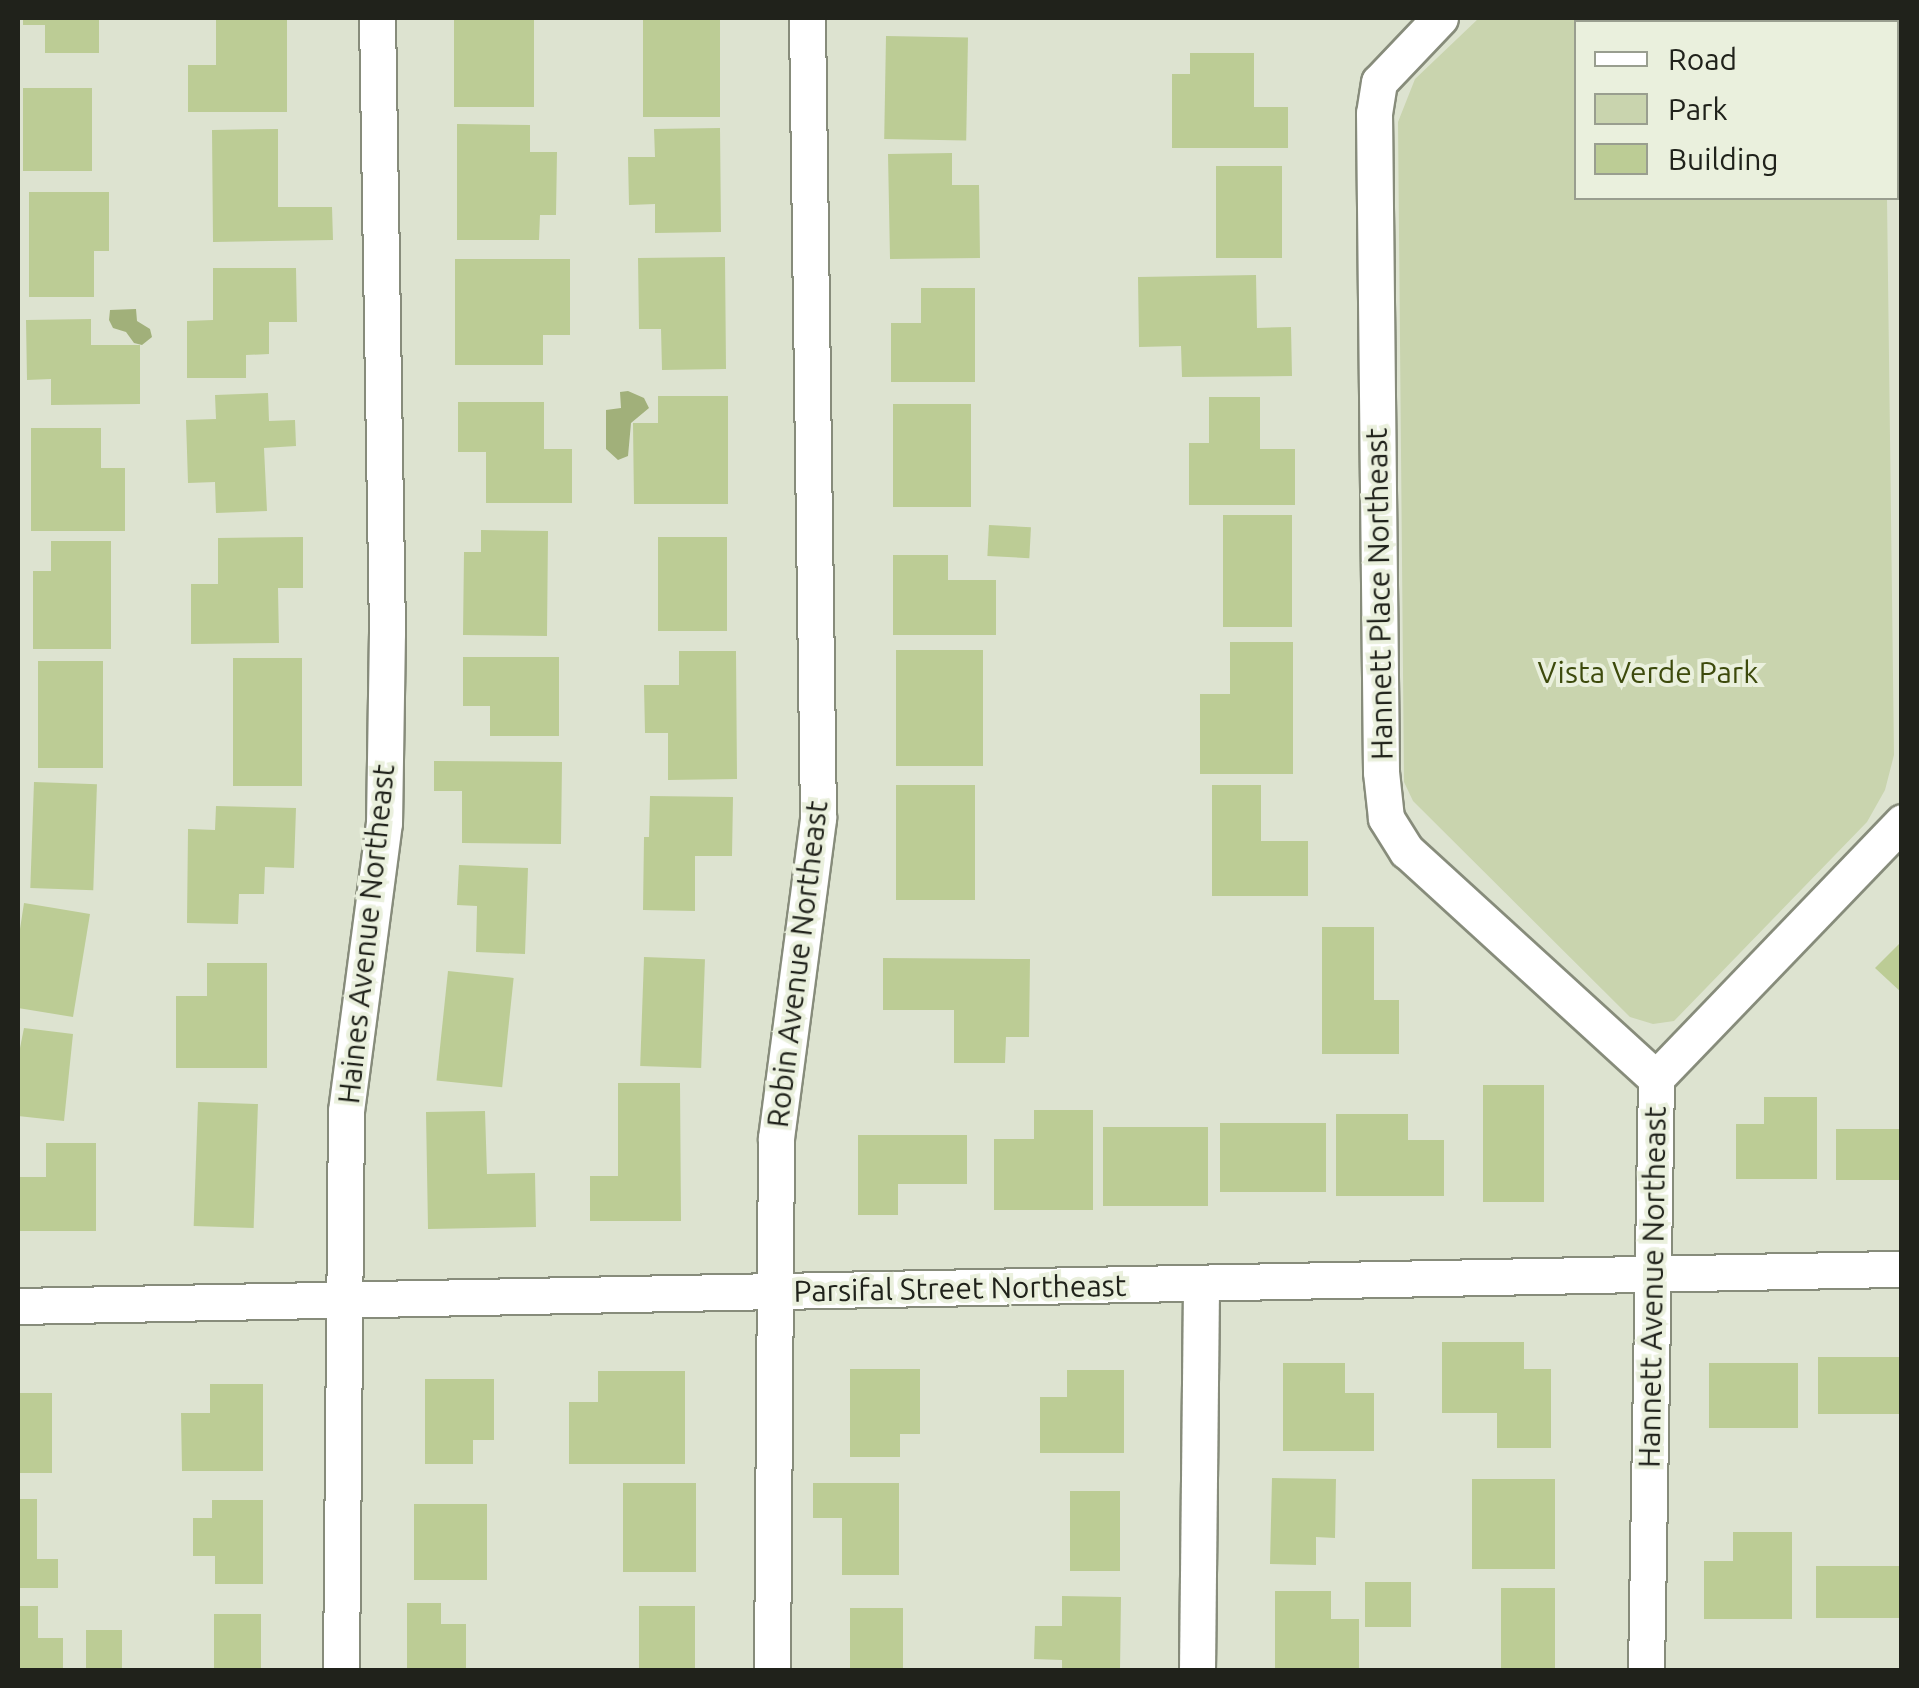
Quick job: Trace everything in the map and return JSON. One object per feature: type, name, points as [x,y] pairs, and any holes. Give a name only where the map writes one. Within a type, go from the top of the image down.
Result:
[{"type":"street","name":"Haines Avenue Northeast","points":[[340,1670],[346,1111],[384,823],[387,633],[377,18]]},
{"type":"street","name":"Robin Avenue Northeast","points":[[772,1670],[776,1138],[818,818],[807,18]]},
{"type":"street","name":"Hannett Place Northeast","points":[[1440,18],[1379,82],[1374,113],[1381,772],[1386,818],[1407,851],[1656,1078]]},
{"type":"street","name":"Hannett Avenue Northeast","points":[[1646,1670],[1656,1078],[1902,822]]},
{"type":"street","name":"Parsifal Street Northeast","points":[[18,1306],[1902,1269]]},
{"type":"street","points":[[1197,1670],[1201,1285]]},
{"type":"green space","name":"Vista Verde Park","points":[[1479,18],[1870,20],[1574,20],[1574,200],[1887,200],[1894,755],[1885,790],[1867,822],[1674,1021],[1653,1024],[1630,1017],[1413,801],[1404,782],[1398,122],[1415,79]]},
{"type":"shaded area","points":[[136,309],[137,321],[150,329],[152,337],[142,345],[134,343],[126,332],[113,328],[109,320],[110,310]]},
{"type":"shaded area","points":[[620,392],[644,398],[649,408],[631,423],[628,456],[618,460],[606,449],[606,410],[621,408]]},
{"type":"building","points":[[23,18],[99,18],[99,53],[45,53],[45,25],[23,25]]},
{"type":"building","points":[[216,18],[287,18],[287,112],[188,112],[188,65],[216,65]]},
{"type":"building","points":[[454,18],[534,18],[534,107],[454,107]]},
{"type":"building","points":[[643,18],[720,18],[720,117],[643,117]]},
{"type":"building","points":[[886,36],[968,37],[966,140],[884,139]]},
{"type":"building","points":[[1190,53],[1254,53],[1254,107],[1288,107],[1288,148],[1172,148],[1172,74],[1190,74]]},
{"type":"building","points":[[23,88],[92,88],[92,171],[23,171]]},
{"type":"building","points":[[457,124],[530,125],[530,152],[557,152],[556,215],[540,215],[539,240],[457,240]]},
{"type":"building","points":[[720,128],[721,232],[655,233],[655,204],[629,205],[628,157],[655,157],[654,129]]},
{"type":"building","points":[[278,129],[278,207],[332,207],[333,240],[213,242],[212,130]]},
{"type":"building","points":[[952,153],[952,185],[979,185],[980,258],[890,259],[888,154]]},
{"type":"building","points":[[1216,166],[1282,166],[1282,258],[1216,258]]},
{"type":"building","points":[[29,192],[109,192],[109,251],[94,251],[94,297],[29,297]]},
{"type":"building","points":[[725,257],[726,369],[662,370],[661,329],[639,329],[638,258]]},
{"type":"building","points":[[455,259],[570,259],[570,335],[543,335],[543,365],[455,365]]},
{"type":"building","points":[[213,268],[296,268],[297,322],[269,322],[269,354],[246,355],[246,378],[187,378],[187,321],[213,320]]},
{"type":"building","points":[[1256,275],[1257,328],[1291,327],[1292,376],[1182,377],[1181,346],[1139,347],[1138,277]]},
{"type":"building","points":[[921,288],[975,288],[975,382],[891,382],[891,323],[921,323]]},
{"type":"building","points":[[91,319],[91,345],[140,345],[140,404],[51,405],[51,379],[27,380],[26,320]]},
{"type":"building","points":[[268,393],[269,421],[295,420],[296,446],[264,448],[267,511],[216,513],[215,482],[188,483],[186,420],[216,419],[215,395]]},
{"type":"building","points":[[658,396],[728,396],[728,504],[634,504],[633,423],[658,423]]},
{"type":"building","points":[[1209,397],[1260,397],[1260,449],[1295,449],[1295,505],[1189,505],[1189,443],[1209,443]]},
{"type":"building","points":[[458,402],[544,402],[544,449],[572,449],[572,503],[486,503],[486,452],[458,452]]},
{"type":"building","points":[[893,404],[971,404],[971,507],[893,507]]},
{"type":"building","points":[[31,428],[101,428],[101,468],[125,468],[125,531],[31,531]]},
{"type":"building","points":[[1223,515],[1292,515],[1292,627],[1223,627]]},
{"type":"building","points":[[989,525],[1031,527],[1029,558],[987,556]]},
{"type":"building","points":[[481,530],[548,531],[547,636],[463,635],[464,552],[481,552]]},
{"type":"building","points":[[303,537],[303,588],[278,588],[279,643],[191,644],[191,584],[218,584],[218,538]]},
{"type":"building","points":[[658,537],[727,537],[727,631],[658,631]]},
{"type":"building","points":[[51,541],[111,541],[111,649],[33,649],[33,571],[51,571]]},
{"type":"building","points":[[893,555],[948,555],[948,580],[996,580],[996,635],[893,635]]},
{"type":"building","points":[[1230,642],[1293,642],[1293,774],[1200,774],[1200,694],[1230,694]]},
{"type":"building","points":[[896,650],[983,650],[983,766],[896,766]]},
{"type":"building","points":[[679,651],[736,651],[737,779],[668,780],[668,733],[645,733],[644,685],[679,685]]},
{"type":"building","points":[[463,657],[559,657],[559,736],[490,736],[490,706],[463,706]]},
{"type":"building","points":[[233,658],[302,658],[302,786],[233,786]]},
{"type":"building","points":[[38,661],[103,661],[103,768],[38,768]]},
{"type":"building","points":[[434,761],[562,762],[561,844],[462,843],[462,791],[434,791]]},
{"type":"building","points":[[34,782],[97,784],[93,890],[30,888]]},
{"type":"building","points":[[896,785],[975,785],[975,900],[896,900]]},
{"type":"building","points":[[1212,785],[1261,785],[1261,841],[1308,841],[1308,896],[1212,896]]},
{"type":"building","points":[[650,796],[733,797],[732,856],[695,856],[695,911],[643,910],[644,837],[649,837]]},
{"type":"building","points":[[216,806],[296,808],[294,868],[265,867],[264,894],[239,894],[238,924],[187,923],[188,829],[215,830]]},
{"type":"building","points":[[459,865],[528,868],[525,954],[476,952],[477,906],[457,905]]},
{"type":"building","points":[[24,903],[90,914],[73,1017],[18,1008],[18,942]]},
{"type":"building","points":[[1322,927],[1374,927],[1374,1000],[1399,1000],[1399,1054],[1322,1054]]},
{"type":"building","points":[[1902,941],[1902,993],[1875,968]]},
{"type":"building","points":[[644,957],[705,959],[701,1068],[640,1066]]},
{"type":"building","points":[[883,958],[1030,959],[1029,1037],[1006,1037],[1005,1063],[954,1063],[954,1010],[883,1010]]},
{"type":"building","points":[[207,963],[267,963],[267,1068],[176,1068],[176,996],[207,996]]},
{"type":"building","points":[[448,971],[514,978],[502,1087],[437,1080]]},
{"type":"building","points":[[24,1028],[73,1034],[64,1121],[18,1116],[18,1058]]},
{"type":"building","points":[[618,1083],[680,1083],[681,1221],[590,1221],[590,1176],[618,1176]]},
{"type":"building","points":[[1483,1085],[1544,1085],[1544,1202],[1483,1202]]},
{"type":"building","points":[[1764,1097],[1817,1097],[1817,1179],[1736,1179],[1736,1124],[1764,1124]]},
{"type":"building","points":[[198,1102],[258,1104],[254,1228],[194,1226]]},
{"type":"building","points":[[1034,1110],[1093,1110],[1093,1210],[994,1210],[994,1139],[1034,1139]]},
{"type":"building","points":[[485,1111],[487,1174],[535,1173],[536,1227],[428,1229],[426,1112]]},
{"type":"building","points":[[1336,1114],[1408,1114],[1408,1140],[1444,1140],[1444,1196],[1336,1196]]},
{"type":"building","points":[[1220,1123],[1326,1123],[1326,1192],[1220,1192]]},
{"type":"building","points":[[1103,1127],[1208,1127],[1208,1206],[1103,1206]]},
{"type":"building","points":[[1836,1129],[1902,1129],[1902,1180],[1836,1180]]},
{"type":"building","points":[[858,1135],[967,1135],[967,1184],[898,1184],[898,1215],[858,1215]]},
{"type":"building","points":[[46,1143],[96,1143],[96,1231],[18,1231],[18,1177],[46,1177]]},
{"type":"building","points":[[1442,1342],[1524,1342],[1524,1369],[1551,1369],[1551,1448],[1497,1448],[1497,1413],[1442,1413]]},
{"type":"building","points":[[1818,1357],[1902,1357],[1902,1414],[1818,1414]]},
{"type":"building","points":[[1283,1363],[1345,1363],[1345,1393],[1374,1393],[1374,1451],[1283,1451]]},
{"type":"building","points":[[1709,1363],[1798,1363],[1798,1428],[1709,1428]]},
{"type":"building","points":[[850,1369],[920,1369],[920,1434],[900,1434],[900,1457],[850,1457]]},
{"type":"building","points":[[1067,1370],[1124,1370],[1124,1453],[1040,1453],[1040,1397],[1067,1397]]},
{"type":"building","points":[[598,1371],[685,1371],[685,1464],[569,1464],[569,1402],[598,1402]]},
{"type":"building","points":[[425,1379],[494,1379],[494,1440],[473,1440],[473,1464],[425,1464]]},
{"type":"building","points":[[210,1384],[263,1384],[263,1471],[182,1471],[181,1413],[210,1413]]},
{"type":"building","points":[[18,1393],[52,1393],[52,1473],[18,1473]]},
{"type":"building","points":[[1272,1478],[1336,1479],[1335,1538],[1316,1537],[1316,1565],[1270,1564]]},
{"type":"building","points":[[1472,1479],[1555,1479],[1555,1569],[1472,1569]]},
{"type":"building","points":[[623,1483],[696,1483],[696,1572],[623,1572]]},
{"type":"building","points":[[813,1483],[899,1483],[899,1575],[842,1575],[842,1518],[813,1518]]},
{"type":"building","points":[[1070,1491],[1120,1491],[1120,1571],[1070,1571]]},
{"type":"building","points":[[18,1499],[37,1499],[37,1559],[58,1559],[58,1588],[18,1588]]},
{"type":"building","points":[[212,1500],[263,1500],[263,1584],[215,1584],[215,1556],[193,1556],[193,1518],[212,1518]]},
{"type":"building","points":[[414,1504],[487,1504],[487,1580],[414,1580]]},
{"type":"building","points":[[1733,1532],[1792,1532],[1792,1619],[1704,1619],[1704,1561],[1733,1561]]},
{"type":"building","points":[[1816,1566],[1901,1566],[1901,1618],[1816,1618]]},
{"type":"building","points":[[1365,1582],[1411,1582],[1411,1627],[1365,1627]]},
{"type":"building","points":[[1501,1588],[1555,1588],[1555,1670],[1501,1670]]},
{"type":"building","points":[[1275,1591],[1331,1591],[1331,1619],[1359,1619],[1359,1670],[1275,1670]]},
{"type":"building","points":[[1062,1596],[1121,1597],[1120,1670],[1062,1670],[1062,1660],[1034,1659],[1035,1626],[1062,1626]]},
{"type":"building","points":[[407,1603],[441,1603],[441,1624],[466,1624],[466,1670],[407,1670]]},
{"type":"building","points":[[18,1606],[38,1606],[38,1638],[63,1638],[63,1670],[18,1670]]},
{"type":"building","points":[[639,1606],[695,1606],[695,1670],[639,1670]]},
{"type":"building","points":[[850,1608],[903,1608],[903,1670],[850,1670]]},
{"type":"building","points":[[214,1614],[261,1614],[261,1670],[214,1670]]},
{"type":"building","points":[[86,1630],[122,1630],[122,1670],[86,1670]]}]
